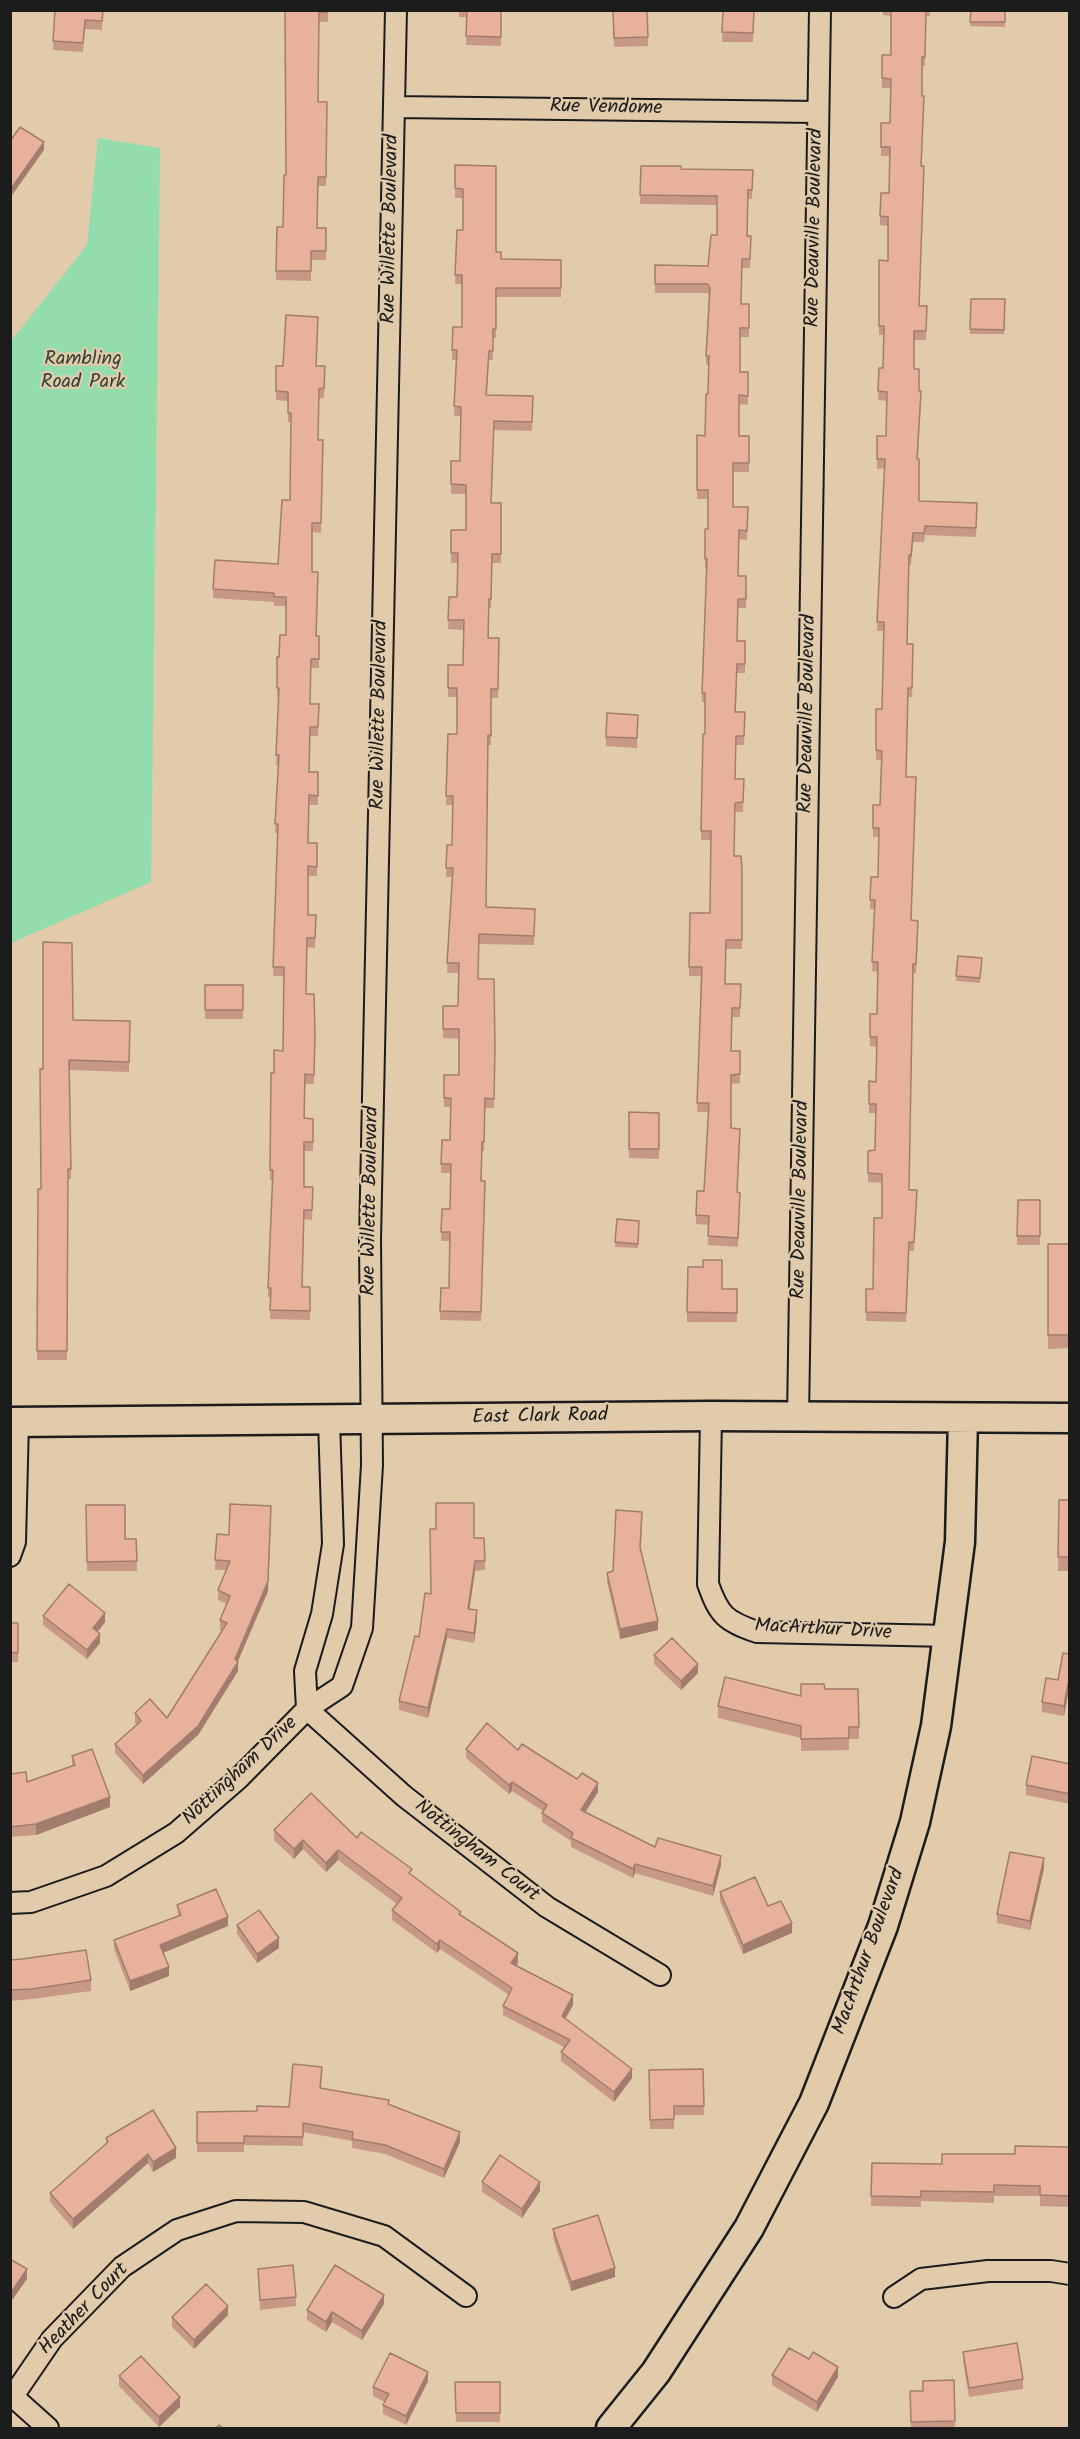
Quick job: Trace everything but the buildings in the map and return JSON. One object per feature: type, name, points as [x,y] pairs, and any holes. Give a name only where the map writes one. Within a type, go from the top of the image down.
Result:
[{"type":"street","name":"Rue Willette Boulevard","points":[[372,1419],[370,1239],[396,10]]},
{"type":"street","name":"Rue Deauville Boulevard","points":[[798,1418],[820,10]]},
{"type":"street","name":"Rue Vendome","points":[[394,106],[818,112]]},
{"type":"street","name":"East Clark Road","points":[[14,1422],[711,1416],[1070,1418]]},
{"type":"street","name":"MacArthur Drive","points":[[711,1416],[708,1584],[716,1609],[732,1624],[757,1632],[950,1636]]},
{"type":"street","name":"MacArthur Boulevard","points":[[611,2428],[656,2372],[749,2228],[814,2103],[883,1926],[915,1822],[936,1726],[950,1636],[960,1542],[963,1418]]},
{"type":"street","name":"Nottingham Drive","points":[[10,1903],[31,1902],[106,1876],[176,1833],[238,1779],[307,1709],[342,1686],[362,1628],[369,1549],[372,1419]]},
{"type":"street","name":"Nottingham Drive","points":[[307,1709],[305,1671],[322,1614],[333,1545],[329,1420]]},
{"type":"street","points":[[10,1556],[15,1542],[14,1422]]},
{"type":"street","name":"Nottingham Court","points":[[307,1709],[404,1796],[547,1907],[660,1975]]},
{"type":"street","name":"Heather Court","points":[[12,2395],[52,2339],[122,2267],[177,2230],[236,2211],[304,2212],[384,2236],[466,2296]]},
{"type":"street","points":[[894,2297],[921,2279],[988,2271],[1051,2271],[1070,2274]]},
{"type":"street","points":[[12,2395],[48,2428]]},
{"type":"green space","name":"Rambling Road Park","points":[[98,138],[160,148],[151,882],[11,943],[11,341],[87,245]]}]
